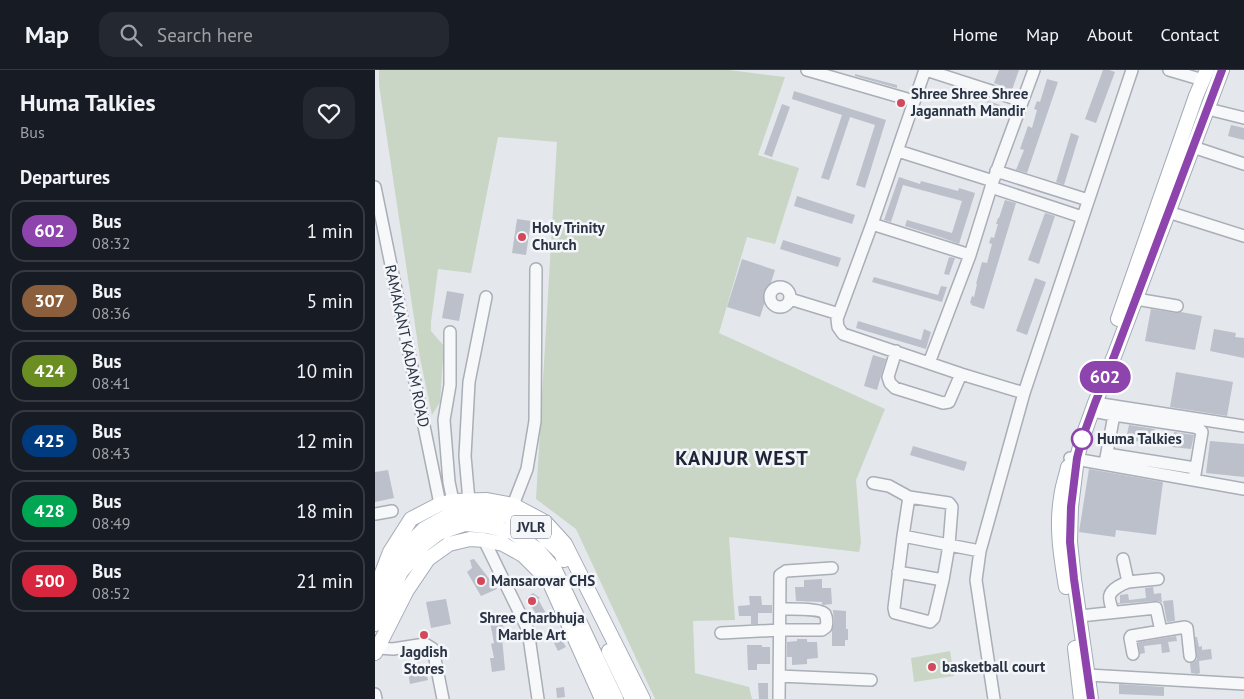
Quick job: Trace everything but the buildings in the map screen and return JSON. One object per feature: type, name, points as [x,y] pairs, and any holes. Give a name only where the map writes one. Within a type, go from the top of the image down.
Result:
[{"type":"main road","points":[[1091,699],[1070,542],[1074,458],[1222,70]]},
{"type":"main road","points":[[1081,699],[1060,548],[1061,498],[1205,75]]},
{"type":"main road","points":[[377,588],[390,552],[411,519],[446,503],[487,500],[513,505],[545,522],[565,544],[643,699]]},
{"type":"main road","name":"JVLR","points":[[375,601],[377,588],[403,550],[424,529],[453,513],[477,511],[507,516],[536,529],[561,553],[632,699]]},
{"type":"main road","name":"JVLR","points":[[375,624],[401,572],[423,545],[439,533],[465,524],[487,526],[512,532],[537,549],[555,570],[616,699]]},
{"type":"main road","points":[[376,650],[407,590],[428,559],[449,544],[470,538],[503,544],[523,555],[549,581],[602,699]]},
{"type":"street","points":[[1023,101],[925,70],[898,151],[837,319],[838,327],[843,334],[1024,393]]},
{"type":"street","points":[[929,363],[970,255],[993,180],[1034,70]]},
{"type":"street","points":[[994,699],[976,580],[980,551],[1024,393],[1132,70]]},
{"type":"street","points":[[1169,70],[1205,75]]},
{"type":"street","points":[[812,71],[835,73],[914,100]]},
{"type":"street","points":[[1208,109],[1244,118]]},
{"type":"street","points":[[1193,148],[1244,164]]},
{"type":"street","points":[[898,151],[993,180],[1087,200]]},
{"type":"street","points":[[993,180],[1082,217]]},
{"type":"street","name":"RAMAKANT KADAM ROAD","points":[[375,187],[446,503]]},
{"type":"street","points":[[1169,212],[1242,231]]},
{"type":"street","points":[[872,224],[970,255]]},
{"type":"street","points":[[513,505],[527,469],[535,421],[536,270]]},
{"type":"street","points":[[469,500],[465,456],[469,382],[487,296]]},
{"type":"street","points":[[790,299],[839,314]]},
{"type":"street","points":[[1136,299],[1177,306]]},
{"type":"street","points":[[446,503],[449,482],[444,420],[450,385],[450,332]]},
{"type":"street","points":[[896,352],[888,377],[890,383],[895,388],[943,404],[949,402],[961,374]]},
{"type":"street","points":[[1093,407],[1114,415],[1199,429],[1202,432],[1195,474]]},
{"type":"street","points":[[1093,407],[1244,426]]},
{"type":"street","points":[[1106,459],[1114,415]]},
{"type":"street","points":[[1074,458],[1106,459],[1195,474],[1244,489]]},
{"type":"street","points":[[873,483],[889,486],[909,497],[949,503],[952,508],[949,545],[943,580],[934,618],[931,622],[895,613],[894,608],[909,497]]},
{"type":"street","points":[[375,514],[391,510]]},
{"type":"street","points":[[903,536],[980,551]]},
{"type":"street","points":[[484,540],[528,630],[538,699]]},
{"type":"street","points":[[1123,558],[1128,582]]},
{"type":"street","points":[[779,699],[780,575],[786,571],[832,568]]},
{"type":"street","points":[[899,572],[943,580]]},
{"type":"street","points":[[1113,612],[1109,596],[1111,592],[1128,582],[1158,579]]},
{"type":"street","points":[[1079,616],[1156,608],[1161,631]]},
{"type":"street","points":[[721,633],[822,630],[826,627],[827,621],[824,612],[817,610],[780,609]]},
{"type":"street","points":[[1133,654],[1131,636],[1185,627],[1187,628],[1190,656]]},
{"type":"street","points":[[376,650],[425,644],[433,649],[443,699]]},
{"type":"street","points":[[1088,675],[1244,684]]},
{"type":"street","points":[[779,676],[871,680]]},
{"type":"street","points":[[375,694],[376,699]]},
{"type":"green space","points":[[379,70],[729,70],[785,77],[758,155],[799,168],[775,244],[747,237],[719,333],[885,409],[856,480],[861,543],[859,552],[729,537],[735,620],[693,621],[695,673],[749,687],[752,699],[655,699],[576,529],[536,499],[557,142],[498,137],[471,273],[438,269],[431,331],[444,346],[440,402],[432,415],[420,358],[379,85]]},
{"type":"green space","name":"basketball court","points":[[950,651],[954,676],[914,682],[911,658]]},
{"type":"bus line","name":"602","points":[[1091,699],[1070,542],[1071,507],[1077,458],[1095,403],[1222,70]]},
{"type":"place","name":"Shree Shree Shree Jagannath Mandir","points":[[901,103]]},
{"type":"place","name":"Holy Trinity Church","points":[[522,237]]},
{"type":"place","name":"Huma Talkies","points":[[1082,439]]},
{"type":"place","name":"Mansarovar CHS","points":[[481,581]]},
{"type":"place","name":"Shree Charbhuja Marble Art","points":[[532,601]]},
{"type":"place","name":"Jagdish Stores","points":[[424,635]]},
{"type":"place","name":"basketball court","points":[[932,667]]},
{"type":"district","name":"KANJUR WEST","points":[[742,458]]}]
